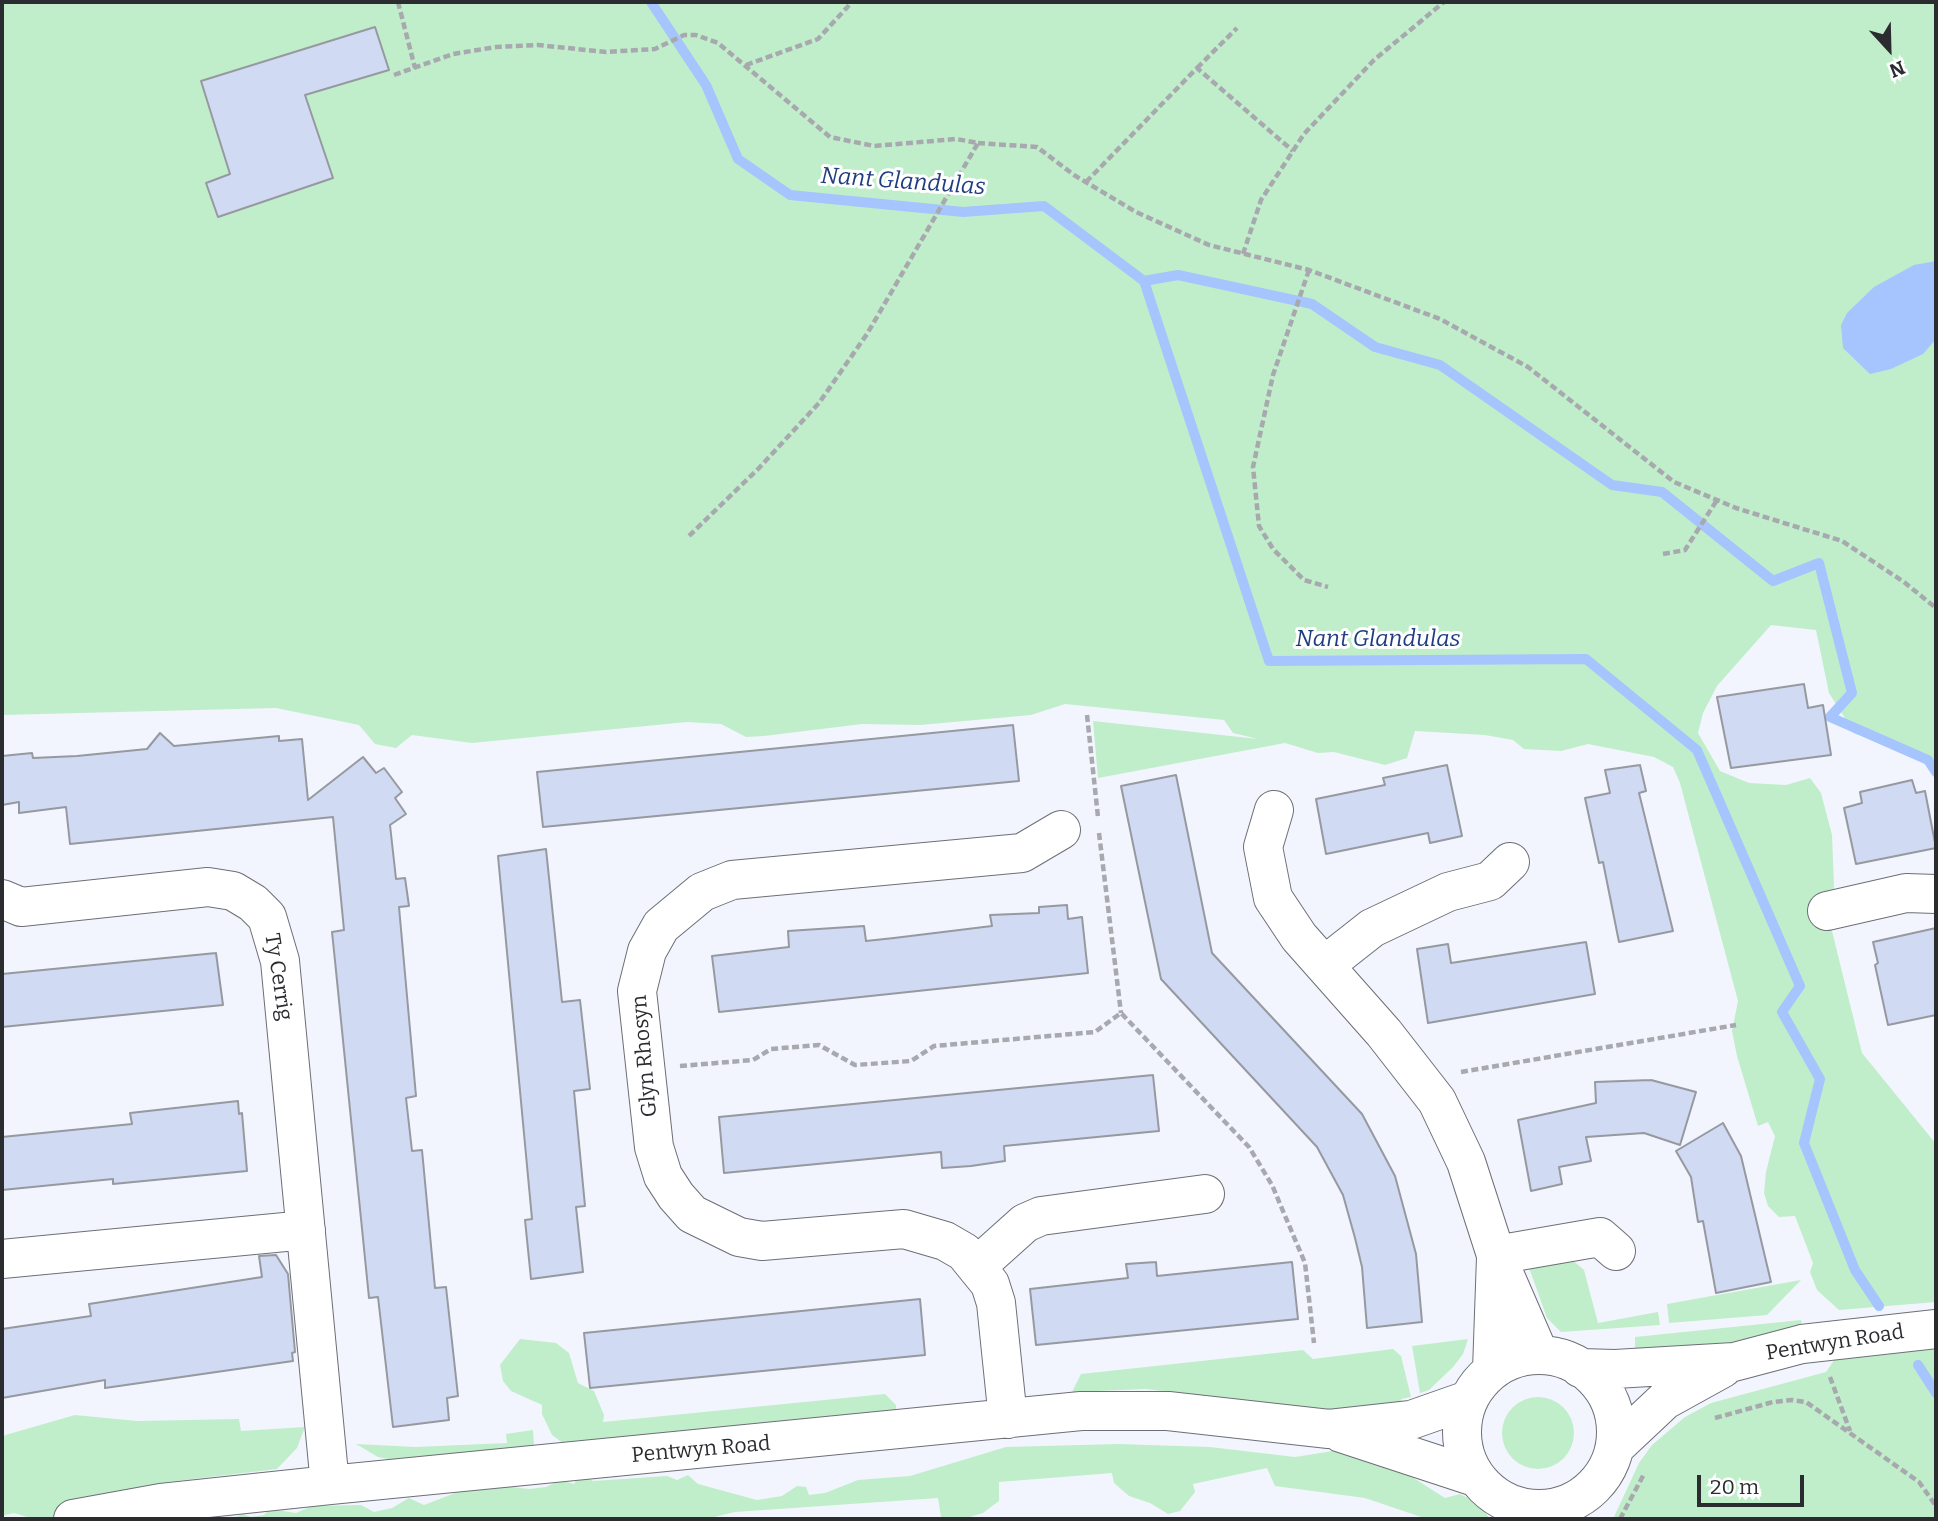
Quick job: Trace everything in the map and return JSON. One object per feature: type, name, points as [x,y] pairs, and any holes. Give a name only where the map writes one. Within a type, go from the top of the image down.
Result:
[{"type":"street","points":[[1274,810],[1263,847],[1273,898],[1287,921],[1422,1079],[1451,1126],[1466,1162],[1496,1255],[1539,1354]]},
{"type":"street","name":"Glyn Rhosyn","points":[[1007,1419],[996,1303],[990,1284],[964,1252],[945,1241],[904,1229],[762,1241],[739,1237],[692,1214],[663,1176],[654,1147],[638,991],[640,972],[661,926],[702,892],[732,880],[1021,853],[1061,830]]},
{"type":"street","points":[[1325,965],[1372,928],[1448,892],[1490,881],[1510,862]]},
{"type":"street","name":"Ty Cerrig","points":[[2,899],[21,907],[208,887],[233,891],[253,903],[267,917],[280,961],[330,1485]]},
{"type":"street","points":[[1827,911],[1906,893],[1936,894]]},
{"type":"street","points":[[977,1266],[1025,1223],[1041,1216],[1205,1194]]},
{"type":"street","points":[[2,1259],[306,1230]]},
{"type":"street","points":[[1496,1255],[1600,1237],[1616,1251]]},
{"type":"street","points":[[1492,1370],[1496,1255]]},
{"type":"street","name":"Pentwyn Road","points":[[1580,1368],[1615,1369],[1734,1362],[1802,1345],[1936,1329]]},
{"type":"street","points":[[1539,1354],[1569,1360],[1592,1375],[1610,1402],[1616,1424],[1615,1447],[1608,1468],[1587,1503],[1572,1502],[1546,1509],[1519,1507],[1493,1497],[1464,1453],[1461,1426],[1468,1400],[1492,1370],[1513,1358],[1539,1354]]},
{"type":"street","name":"Pentwyn Road","points":[[1615,1447],[1665,1400],[1734,1362]]},
{"type":"street","name":"Pentwyn Road","points":[[73,1519],[161,1503],[1094,1410],[1168,1411],[1329,1429],[1412,1420],[1468,1400]]},
{"type":"street","name":"Pentwyn Road","points":[[1329,1429],[1493,1497]]},
{"type":"path","points":[[398,2],[415,68]]},
{"type":"path","points":[[745,65],[818,39],[852,2]]},
{"type":"path","points":[[1243,254],[1261,200],[1304,134],[1374,60],[1444,2]]},
{"type":"path","points":[[1086,182],[1237,28]]},
{"type":"path","points":[[394,75],[453,54],[496,47],[538,45],[606,52],[655,49],[684,35],[695,35],[718,43],[830,138],[874,146],[956,139],[1037,147],[1086,182],[1136,212],[1209,245],[1309,270],[1440,318],[1528,366],[1674,482],[1716,502],[1842,541],[1904,582],[1936,608]]},
{"type":"path","points":[[1197,68],[1293,151]]},
{"type":"path","points":[[689,536],[759,468],[819,403],[867,334],[978,143]]},
{"type":"path","points":[[1309,270],[1273,375],[1253,467],[1259,526],[1273,549],[1304,580],[1328,587]]},
{"type":"path","points":[[1663,554],[1685,550],[1716,502]]},
{"type":"path","points":[[1087,715],[1121,1013],[1249,1147],[1272,1185],[1305,1263],[1314,1343]]},
{"type":"path","points":[[644,1069],[753,1060],[771,1049],[819,1045],[855,1065],[911,1061],[934,1046],[1095,1032],[1121,1013]]},
{"type":"path","points":[[1422,1079],[1736,1025]]},
{"type":"path","points":[[1828,1372],[1850,1432]]},
{"type":"path","points":[[1710,1420],[1792,1400],[1819,1409],[1919,1482],[1936,1506]]},
{"type":"path","points":[[1620,1519],[1651,1462]]},
{"type":"green space","points":[[2,2],[1936,2],[1936,765],[1926,754],[1855,734],[1829,693],[1816,630],[1771,625],[1717,686],[1703,713],[1698,733],[1720,771],[1749,783],[1786,785],[1810,778],[1821,793],[1832,835],[1834,886],[1831,927],[1862,1053],[1936,1144],[1936,1302],[1839,1310],[1817,1290],[1810,1272],[1813,1263],[1795,1216],[1779,1217],[1768,1206],[1764,1193],[1766,1172],[1775,1136],[1768,1122],[1758,1126],[1737,1056],[1732,1031],[1738,1001],[1680,783],[1673,767],[1654,757],[1588,744],[1561,751],[1524,749],[1513,740],[1485,735],[1415,731],[1407,758],[1385,765],[1334,752],[1318,753],[1285,743],[1098,778],[1093,721],[1258,739],[1233,733],[1224,720],[1065,704],[1031,715],[920,725],[862,724],[764,736],[746,737],[721,724],[687,722],[472,743],[412,735],[396,748],[375,744],[359,725],[276,708],[2,715]]},
{"type":"green space","points":[[1570,1258],[1584,1270],[1598,1323],[1658,1312],[1660,1325],[1561,1332],[1547,1318],[1528,1265]]},
{"type":"green space","points":[[1801,1280],[1767,1315],[1669,1323],[1667,1304]]},
{"type":"green space","points":[[1801,1320],[1802,1326],[1698,1351],[1635,1354],[1635,1337]]},
{"type":"green space","points":[[1936,1338],[1936,1519],[1613,1519],[1639,1463],[1652,1445],[1685,1417],[1711,1403],[1826,1372],[1839,1353],[1874,1352],[1888,1355],[1899,1343]]},
{"type":"green space","points":[[520,1339],[556,1343],[569,1353],[578,1383],[594,1391],[604,1415],[603,1422],[885,1394],[896,1405],[896,1410],[594,1440],[580,1446],[567,1446],[552,1435],[542,1414],[542,1405],[511,1391],[503,1381],[500,1365]]},
{"type":"green space","points":[[1468,1339],[1463,1354],[1453,1367],[1429,1390],[1420,1393],[1412,1346]]},
{"type":"green space","points":[[1393,1349],[1401,1356],[1411,1397],[1401,1399],[1404,1408],[1353,1412],[1145,1389],[1072,1392],[1081,1374],[1303,1350],[1313,1359]]},
{"type":"green space","points":[[1538,1397],[1558,1403],[1568,1413],[1574,1433],[1568,1453],[1558,1463],[1538,1469],[1518,1463],[1508,1453],[1502,1433],[1508,1413],[1518,1403]]},
{"type":"green space","points":[[75,1415],[137,1421],[239,1419],[241,1431],[305,1427],[297,1448],[277,1469],[168,1482],[73,1504],[50,1519],[34,1519],[14,1513],[2,1516],[2,1436]]},
{"type":"green space","points":[[533,1430],[534,1446],[393,1460],[378,1457],[356,1444],[415,1447],[507,1443],[506,1434]]},
{"type":"green space","points":[[1118,1444],[1210,1447],[1295,1457],[1339,1450],[1402,1464],[1412,1477],[1445,1498],[1460,1494],[1479,1504],[1490,1519],[1427,1519],[1365,1498],[1275,1486],[1267,1468],[1193,1484],[1195,1492],[1180,1511],[1168,1514],[1150,1503],[1129,1496],[1114,1483],[1112,1473],[999,1482],[999,1501],[983,1513],[963,1519],[941,1517],[938,1498],[735,1512],[706,1519],[232,1519],[242,1514],[251,1517],[264,1515],[270,1509],[296,1513],[312,1506],[361,1505],[374,1512],[392,1508],[409,1498],[424,1505],[463,1490],[495,1485],[529,1489],[546,1487],[560,1480],[574,1484],[577,1479],[587,1477],[593,1481],[667,1476],[677,1480],[688,1475],[698,1484],[757,1500],[782,1496],[797,1486],[806,1487],[809,1495],[825,1493],[858,1480],[910,1476],[1006,1447]]},
{"type":"water","points":[[1936,261],[1936,339],[1923,354],[1891,369],[1870,374],[1843,348],[1841,325],[1847,313],[1874,287],[1914,265]]},
{"type":"building","points":[[375,27],[389,70],[305,95],[333,178],[218,217],[206,183],[230,174],[201,81]]},
{"type":"building","points":[[1804,684],[1808,708],[1823,705],[1831,755],[1731,768],[1717,697]]},
{"type":"building","points":[[1013,725],[1019,781],[543,827],[537,772]]},
{"type":"building","points":[[160,733],[174,746],[279,736],[279,741],[302,739],[308,800],[363,757],[376,773],[384,768],[402,792],[395,798],[406,814],[390,825],[396,879],[405,878],[409,906],[399,907],[416,1096],[406,1098],[412,1151],[422,1150],[435,1288],[446,1287],[458,1396],[447,1398],[449,1420],[393,1427],[378,1297],[369,1298],[332,932],[344,930],[333,817],[70,844],[66,807],[19,813],[19,802],[2,805],[2,756],[32,753],[33,758],[77,756],[147,749]]},
{"type":"building","points":[[1447,765],[1462,836],[1430,843],[1428,833],[1326,854],[1316,799],[1385,785],[1383,778]]},
{"type":"building","points":[[1640,765],[1646,791],[1639,793],[1673,931],[1619,942],[1603,862],[1599,863],[1585,798],[1610,793],[1605,770]]},
{"type":"building","points":[[1176,775],[1212,953],[1362,1114],[1395,1176],[1416,1254],[1422,1322],[1367,1328],[1362,1267],[1355,1238],[1343,1195],[1317,1147],[1161,979],[1121,786]]},
{"type":"building","points":[[1912,780],[1916,793],[1925,791],[1936,848],[1856,864],[1844,808],[1862,803],[1860,792]]},
{"type":"building","points":[[546,849],[562,1002],[580,1000],[590,1089],[574,1091],[585,1206],[576,1207],[583,1272],[531,1279],[525,1220],[532,1219],[498,856]]},
{"type":"building","points":[[1067,905],[1068,919],[1082,917],[1088,973],[719,1012],[712,956],[789,947],[788,931],[864,926],[866,941],[992,926],[990,915],[1039,913],[1039,907]]},
{"type":"building","points":[[1936,928],[1936,1015],[1888,1025],[1875,965],[1878,963],[1873,942]]},
{"type":"building","points":[[1586,942],[1595,994],[1428,1023],[1417,949],[1448,944],[1451,963]]},
{"type":"building","points":[[216,953],[223,1005],[2,1027],[2,974]]},
{"type":"building","points":[[1153,1075],[1159,1131],[1004,1146],[1005,1161],[971,1166],[942,1168],[941,1152],[724,1173],[719,1117]]},
{"type":"building","points":[[1651,1080],[1696,1092],[1680,1145],[1644,1133],[1586,1137],[1591,1161],[1559,1167],[1562,1184],[1531,1191],[1518,1120],[1596,1103],[1595,1082]]},
{"type":"building","points":[[238,1101],[239,1114],[242,1113],[247,1171],[113,1184],[113,1179],[2,1190],[2,1137],[132,1124],[130,1113]]},
{"type":"building","points":[[1723,1123],[1741,1156],[1771,1282],[1716,1293],[1703,1221],[1698,1222],[1691,1177],[1676,1151]]},
{"type":"building","points":[[276,1255],[288,1274],[295,1352],[292,1353],[293,1361],[105,1388],[105,1380],[2,1398],[2,1329],[91,1316],[89,1304],[262,1277],[259,1256]]},
{"type":"building","points":[[1156,1262],[1157,1276],[1292,1262],[1298,1319],[1036,1345],[1030,1289],[1128,1278],[1126,1264]]},
{"type":"building","points":[[920,1299],[925,1355],[590,1388],[584,1333]]},
{"type":"waterway","name":"Nant Glandulas","points":[[651,2],[706,85],[738,159],[790,195],[963,212],[1044,206],[1144,281],[1269,661],[1586,659],[1697,750],[1800,986],[1782,1012],[1820,1079],[1804,1143],[1855,1270],[1879,1306]]},
{"type":"waterway","points":[[1144,281],[1178,275],[1312,304],[1375,347],[1440,365],[1612,485],[1662,492],[1773,581],[1819,563],[1852,693],[1830,717],[1928,760],[1936,772]]},
{"type":"waterway","name":"Nant Glandulas","points":[[1918,1365],[1936,1393]]}]
